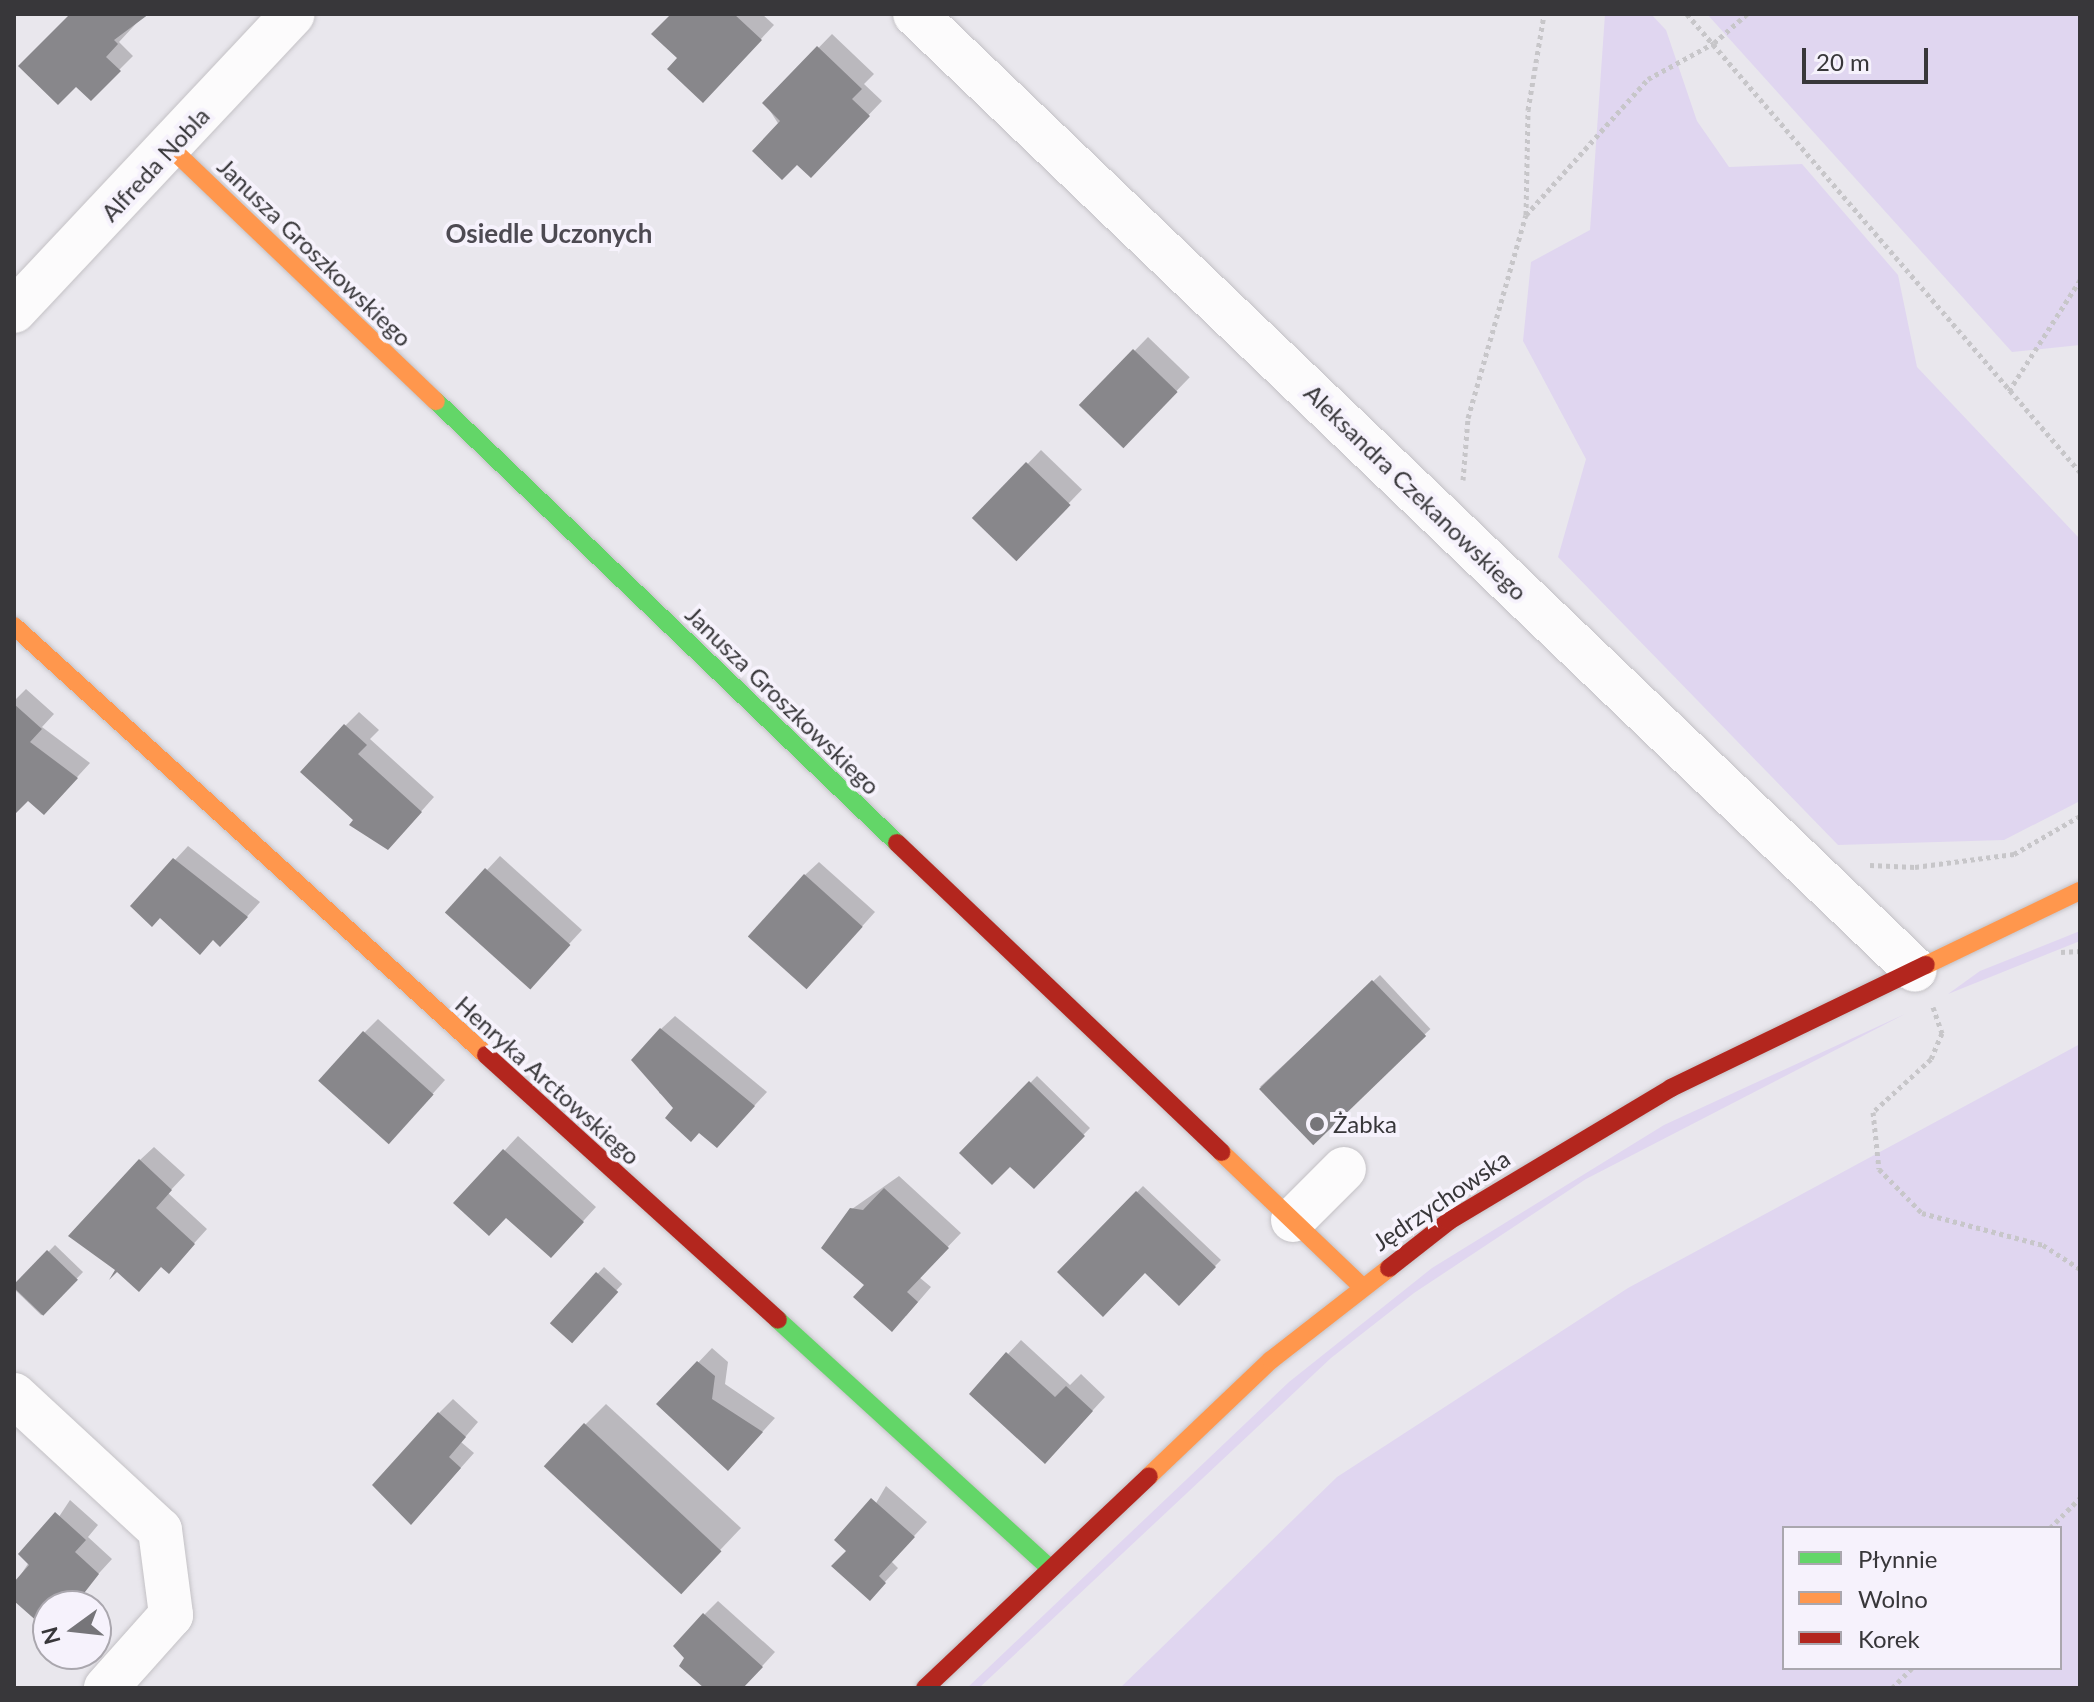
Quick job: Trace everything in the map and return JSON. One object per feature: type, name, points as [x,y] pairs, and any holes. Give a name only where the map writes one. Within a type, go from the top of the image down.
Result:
[{"type":"street","name":"Alfreda Nobla","points":[[14,311],[172,149],[293,14]]},
{"type":"street","name":"Aleksandra Czekanowskiego","points":[[915,14],[1915,970]]},
{"type":"street","name":"Janusza Groszkowskiego","points":[[172,149],[1361,1286]]},
{"type":"street","name":"Henryka Arctowskiego","points":[[14,626],[1050,1568]]},
{"type":"street","name":"Jędrzychowska","points":[[925,1688],[1271,1360],[1361,1286],[1579,1138],[2080,891]]},
{"type":"street","points":[[1293,1220],[1344,1169]]},
{"type":"street","points":[[14,1395],[160,1530],[171,1615],[106,1688]]},
{"type":"path","points":[[1458,533],[1468,418],[1526,215],[1528,110],[1544,14]]},
{"type":"path","points":[[1687,14],[2080,472]]},
{"type":"path","points":[[1526,215],[1648,79],[1714,43],[1747,14]]},
{"type":"path","points":[[2009,391],[2080,280]]},
{"type":"path","points":[[1801,861],[1915,867],[2014,854],[2080,816]]},
{"type":"path","points":[[2051,957],[2080,951]]},
{"type":"path","points":[[1915,970],[1942,1033],[1931,1059],[1873,1112],[1879,1169],[1922,1213],[2043,1245],[2080,1269]]},
{"type":"path","points":[[1920,1018],[1946,1006]]},
{"type":"path","points":[[2052,1526],[2080,1498]]},
{"type":"path","points":[[1892,1688],[1910,1670]]},
{"type":"shaded area","points":[[1605,14],[1651,14],[1666,30],[1697,121],[1729,167],[1802,164],[1898,275],[1917,367],[2080,539],[2080,801],[2004,840],[1838,845],[1558,557],[1586,459],[1523,341],[1531,262],[1590,230]]},
{"type":"shaded area","points":[[1707,14],[2080,14],[2080,345],[2012,352]]},
{"type":"shaded area","points":[[2080,931],[2080,941],[1948,994],[1980,971]]},
{"type":"shaded area","points":[[1905,1014],[1586,1179],[1414,1293],[1331,1358],[979,1688],[967,1688],[1289,1382],[1432,1268],[1664,1125]]},
{"type":"shaded area","points":[[2080,1044],[2080,1688],[1120,1688],[1337,1477],[1628,1288]]},
{"type":"building","points":[[70,14],[149,14],[114,40],[118,44],[106,57],[121,71],[91,101],[76,87],[58,105],[18,66]]},
{"type":"building","points":[[671,14],[734,14],[762,40],[703,103],[667,69],[677,58],[651,34]]},
{"type":"building","points":[[817,46],[862,89],[852,99],[870,116],[811,178],[797,165],[782,180],[752,151],[780,121],[762,103]]},
{"type":"building","points":[[1133,349],[1178,392],[1123,448],[1079,405]]},
{"type":"building","points":[[1026,462],[1071,505],[1016,561],[972,518]]},
{"type":"building","points":[[14,704],[42,729],[30,742],[78,778],[44,815],[28,801],[14,815]]},
{"type":"building","points":[[344,724],[367,745],[358,754],[422,812],[388,850],[349,825],[353,820],[300,772]]},
{"type":"building","points":[[173,858],[248,917],[220,947],[213,940],[200,955],[160,918],[152,927],[130,906]]},
{"type":"building","points":[[485,868],[570,945],[530,990],[445,913]]},
{"type":"building","points":[[804,874],[863,927],[807,989],[748,936]]},
{"type":"building","points":[[1372,980],[1426,1036],[1313,1145],[1259,1089]]},
{"type":"building","points":[[660,1028],[755,1106],[717,1148],[699,1133],[691,1142],[665,1118],[673,1108],[631,1060]]},
{"type":"building","points":[[363,1031],[434,1095],[389,1144],[318,1081]]},
{"type":"building","points":[[1029,1081],[1085,1136],[1034,1189],[1010,1167],[992,1185],[959,1153]]},
{"type":"building","points":[[503,1149],[584,1222],[551,1258],[506,1218],[489,1236],[453,1203]]},
{"type":"building","points":[[139,1159],[172,1190],[156,1208],[195,1244],[169,1274],[161,1267],[139,1292],[117,1272],[109,1280],[115,1270],[68,1236]]},
{"type":"building","points":[[884,1188],[949,1248],[907,1292],[918,1302],[892,1332],[853,1297],[864,1285],[821,1248],[850,1208],[863,1210]]},
{"type":"building","points":[[1136,1191],[1216,1267],[1179,1306],[1145,1273],[1103,1317],[1057,1272]]},
{"type":"building","points":[[47,1250],[78,1280],[43,1316],[14,1284]]},
{"type":"building","points":[[596,1272],[618,1292],[572,1343],[550,1323]]},
{"type":"building","points":[[1006,1352],[1055,1397],[1066,1386],[1093,1411],[1045,1464],[969,1394]]},
{"type":"building","points":[[697,1361],[715,1376],[712,1399],[763,1432],[728,1471],[656,1404]]},
{"type":"building","points":[[438,1412],[466,1437],[449,1457],[461,1468],[411,1525],[372,1485]]},
{"type":"building","points":[[584,1423],[721,1551],[681,1594],[544,1466]]},
{"type":"building","points":[[871,1498],[915,1537],[879,1576],[886,1583],[870,1601],[831,1566],[846,1551],[834,1540]]},
{"type":"building","points":[[55,1512],[86,1540],[75,1552],[99,1574],[86,1590],[32,1590],[32,1617],[14,1601],[14,1582],[29,1565],[18,1554]]},
{"type":"building","points":[[703,1613],[763,1667],[743,1688],[704,1688],[679,1666],[684,1658],[673,1646]]},
{"type":"traffic: fast","points":[[436,401],[897,843]]},
{"type":"traffic: fast","points":[[778,1320],[1050,1568]]},
{"type":"traffic: slow","points":[[172,149],[436,401]]},
{"type":"traffic: slow","points":[[14,626],[486,1055]]},
{"type":"traffic: slow","points":[[1926,965],[2080,891]]},
{"type":"traffic: slow","points":[[1221,1152],[1361,1286]]},
{"type":"traffic: slow","points":[[1149,1476],[1271,1360],[1389,1268]]},
{"type":"traffic: jam","points":[[897,843],[1221,1152]]},
{"type":"traffic: jam","points":[[1389,1268],[1449,1221],[1671,1088],[1926,965]]},
{"type":"traffic: jam","points":[[486,1055],[778,1320]]},
{"type":"traffic: jam","points":[[925,1688],[1149,1476]]},
{"type":"place","name":"Żabka","points":[[1317,1124]]},
{"type":"district","name":"Osiedle Uczonych","points":[[549,234]]}]
